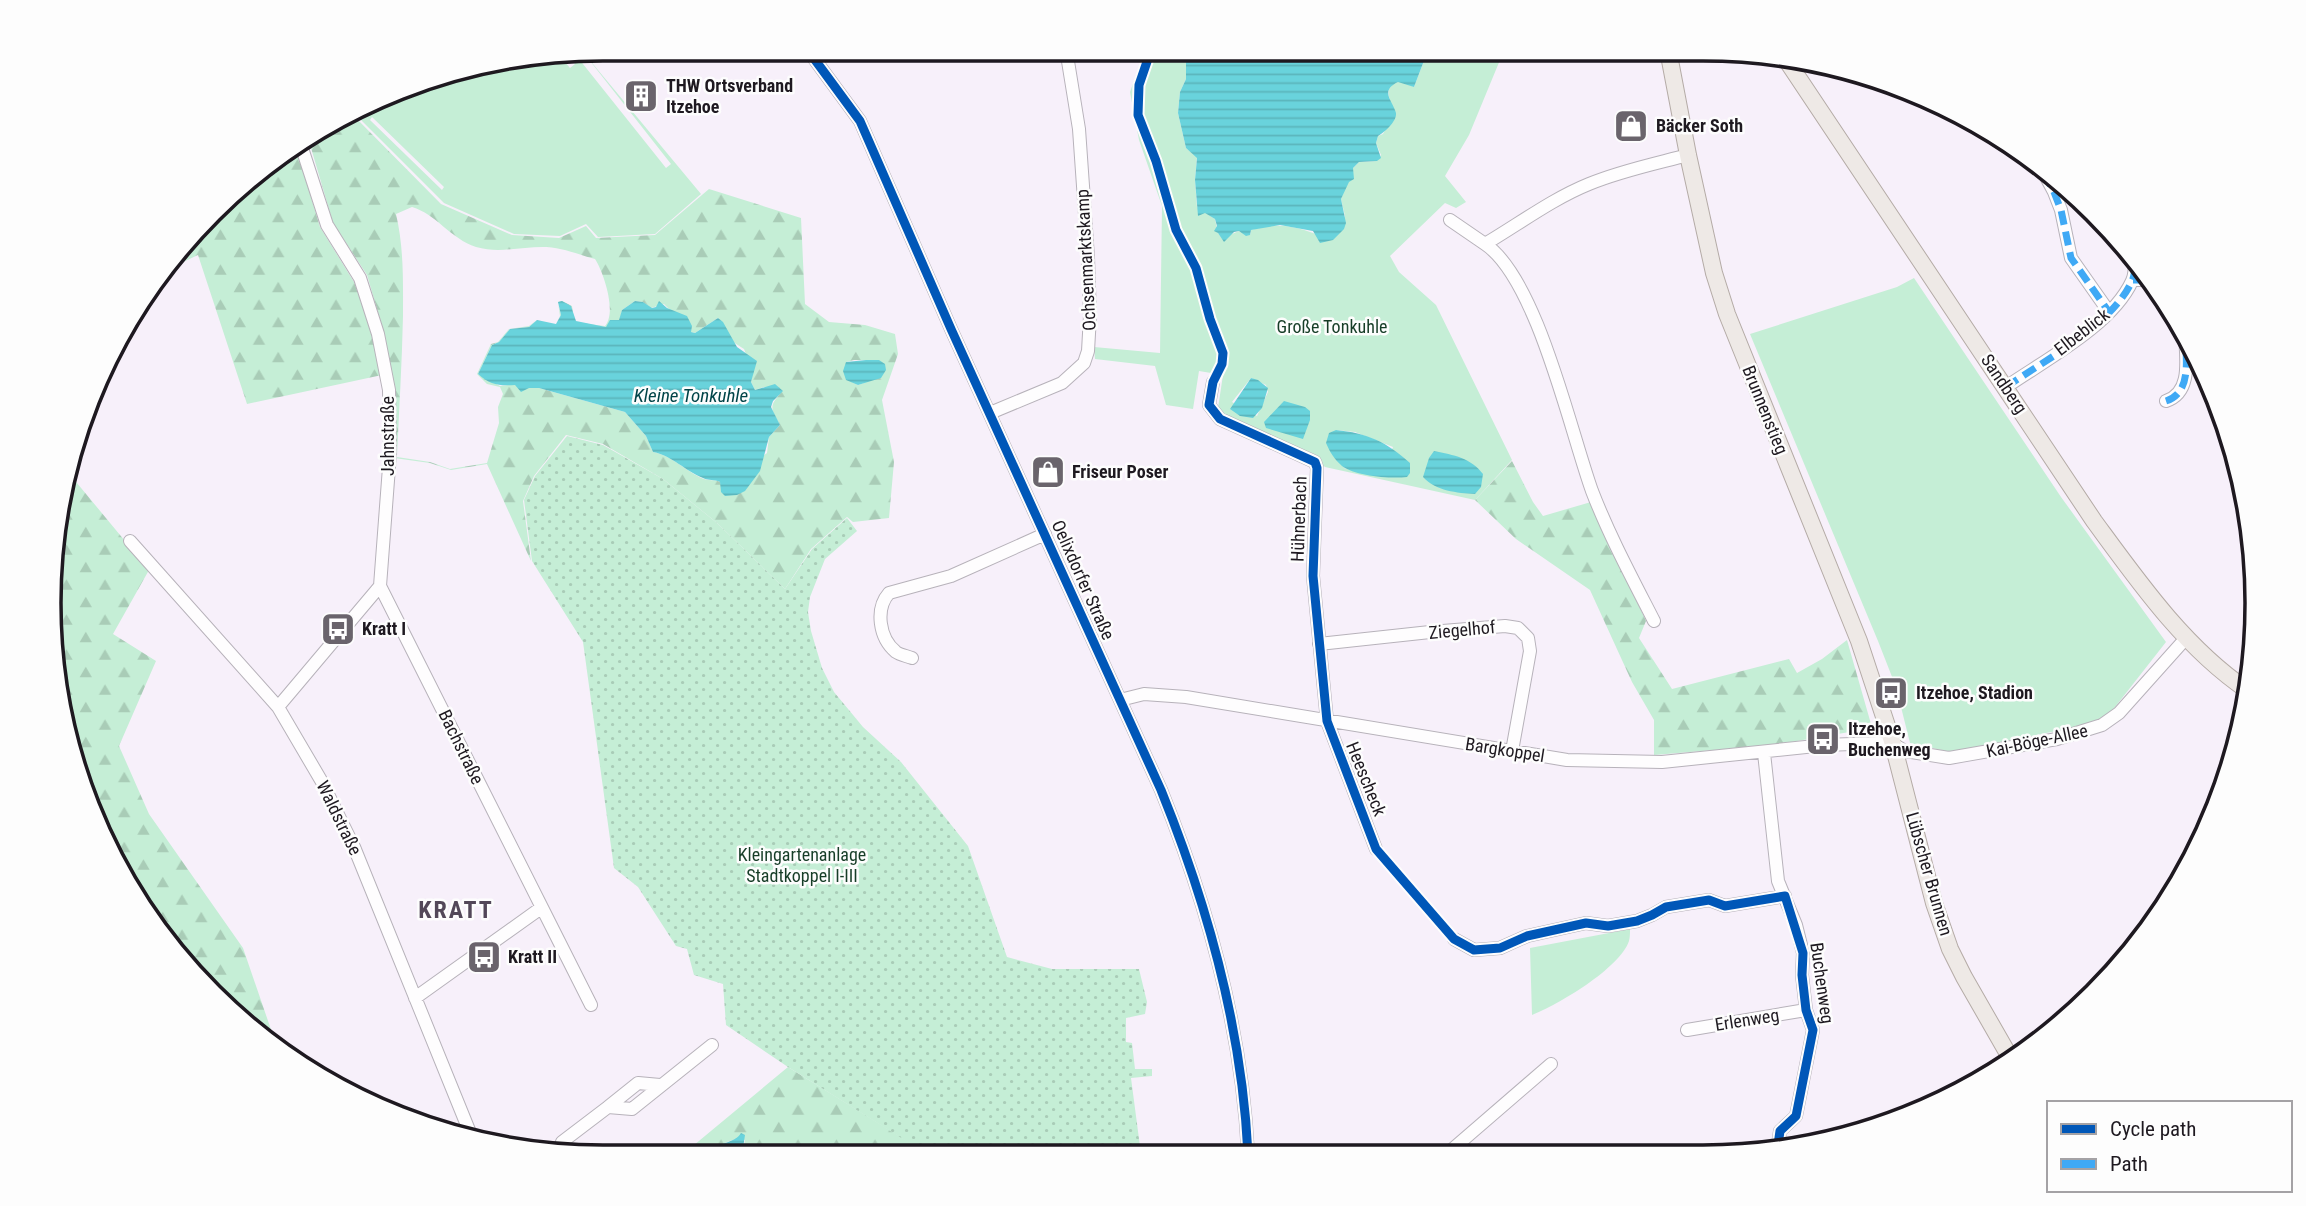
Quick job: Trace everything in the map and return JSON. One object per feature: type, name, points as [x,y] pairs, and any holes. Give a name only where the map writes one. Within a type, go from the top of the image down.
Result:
[{"type":"main road","name":"Brunnenstieg","points":[[1670,61],[1714,273],[1731,327],[1859,641],[1895,751]]},
{"type":"main road","name":"Sandberg","points":[[1792,69],[2094,521],[2138,582],[2187,637],[2238,683]]},
{"type":"main road","name":"Lübscher Brunnen","points":[[1895,751],[1934,903],[1950,949],[2007,1051]]},
{"type":"street","name":"Oelixdorfer Straße","points":[[816,61],[860,121],[1181,839],[1219,959],[1236,1044],[1247,1145]]},
{"type":"street","name":"Ochsenmarktskamp","points":[[990,413],[1062,383],[1084,363],[1088,351],[1088,257],[1079,129],[1068,61]]},
{"type":"street","name":"Jahnstraße","points":[[303,152],[327,225],[360,278],[378,334],[389,390],[390,454],[380,586]]},
{"type":"street","points":[[1485,244],[1590,183],[1688,155]]},
{"type":"street","points":[[2052,189],[2071,258],[2109,312]]},
{"type":"street","points":[[1450,219],[1496,252],[1528,307],[1554,370],[1592,491],[1654,621]]},
{"type":"street","points":[[2134,274],[2133,280],[2138,280]]},
{"type":"street","name":"Elbeblick","points":[[2006,387],[2109,312],[2133,280]]},
{"type":"street","points":[[2166,401],[2175,399],[2185,385],[2185,356]]},
{"type":"street","name":"Hühnerbach","points":[[1213,382],[1209,405],[1220,419],[1315,462],[1317,468],[1313,576],[1327,720]]},
{"type":"street","points":[[912,658],[895,651],[884,634],[880,610],[886,596],[893,590],[951,576],[1045,534]]},
{"type":"street","name":"Waldstraße","points":[[130,541],[278,707],[343,822],[468,1127]]},
{"type":"street","points":[[278,707],[380,586]]},
{"type":"street","name":"Bachstraße","points":[[380,586],[591,1005]]},
{"type":"street","name":"Ziegelhof","points":[[1319,644],[1430,632],[1505,626],[1518,628],[1528,638],[1530,651],[1512,751]]},
{"type":"street","name":"Kai-Böge-Allee","points":[[1895,751],[1948,758],[2057,739],[2097,728],[2119,713],[2187,637]]},
{"type":"street","name":"Bargkoppel","points":[[1120,700],[1137,695],[1165,695],[1567,760],[1619,763],[1682,761],[1825,745],[1895,751]]},
{"type":"street","name":"Heescheck","points":[[1327,720],[1376,849]]},
{"type":"street","name":"Buchenweg","points":[[1764,753],[1779,881],[1803,953],[1802,975],[1813,1030],[1796,1116],[1780,1132],[1779,1139]]},
{"type":"street","points":[[1454,939],[1474,950],[1500,948],[1527,936],[1586,923],[1608,926],[1637,921],[1666,907],[1709,900],[1725,906],[1785,896]]},
{"type":"street","points":[[415,998],[541,908]]},
{"type":"street","name":"Erlenweg","points":[[1687,1030],[1807,1010]]},
{"type":"street","points":[[562,1143],[608,1107],[632,1110],[712,1045]]},
{"type":"street","points":[[1457,1145],[1551,1064]]},
{"type":"green space","points":[[591,61],[701,194],[655,234],[598,237],[586,224],[560,236],[514,234],[444,203],[360,119],[396,102],[463,80],[532,66],[565,62],[570,68],[575,64],[573,62],[581,62],[666,168],[671,164]],"holes":[[[372,117],[444,187],[442,190],[370,120]]]},
{"type":"green space","name":"Große Tonkuhle","points":[[1141,61],[1186,61],[1186,79],[1180,92],[1178,113],[1186,148],[1197,157],[1197,207],[1215,219],[1222,238],[1239,231],[1250,235],[1251,230],[1284,226],[1333,240],[1345,216],[1341,199],[1353,168],[1359,162],[1377,161],[1381,155],[1376,143],[1378,136],[1383,134],[1395,111],[1390,99],[1390,86],[1400,82],[1414,87],[1424,61],[1500,61],[1469,135],[1445,176],[1466,202],[1456,208],[1445,203],[1390,256],[1399,272],[1436,305],[1512,460],[1475,500],[1325,467],[1312,456],[1222,416],[1218,408],[1223,375],[1199,371],[1193,409],[1166,405],[1155,366],[1095,359],[1094,347],[1160,353],[1162,206],[1139,140],[1130,92]],"holes":[[[1251,378],[1266,385],[1268,392],[1257,416],[1232,402]],[[1336,430],[1355,432],[1393,447],[1382,477],[1344,468]]]},
{"type":"green space","points":[[358,120],[441,204],[512,235],[559,238],[586,226],[596,238],[655,235],[709,189],[801,218],[805,304],[829,322],[865,325],[895,334],[898,354],[882,400],[894,462],[889,518],[853,522],[847,517],[811,549],[785,589],[717,523],[663,479],[603,444],[566,435],[534,476],[523,501],[531,561],[487,464],[451,470],[430,463],[394,458],[384,333],[367,275],[333,223],[311,147]],"holes":[[[412,207],[421,210],[476,247],[494,250],[547,247],[595,259],[608,293],[610,312],[605,326],[580,323],[606,327],[620,320],[622,310],[635,301],[643,302],[651,308],[664,304],[681,316],[691,332],[695,333],[718,318],[733,342],[744,349],[753,372],[751,382],[755,390],[764,387],[782,391],[772,407],[780,425],[769,437],[767,453],[722,487],[720,482],[704,479],[667,457],[653,452],[646,436],[625,412],[539,388],[515,384],[500,386],[478,374],[492,345],[499,342],[510,329],[529,327],[537,320],[529,326],[509,329],[498,342],[491,344],[477,374],[487,384],[500,387],[503,394],[498,407],[499,423],[487,463],[450,469],[430,462],[397,457],[403,290],[402,252],[396,214]],[[879,360],[864,383],[858,385],[852,382],[846,362]]]},
{"type":"green space","points":[[299,155],[320,227],[354,282],[374,337],[382,375],[247,404],[198,255],[182,263],[246,196]]},
{"type":"green space","points":[[1914,278],[2061,497],[2166,642],[2108,716],[2092,724],[1950,752],[1910,743],[1896,687],[1750,334],[1897,287]]},
{"type":"green space","name":"Kleingartenanlage Stadtkoppel I-III","points":[[567,436],[603,445],[663,479],[717,523],[785,589],[812,549],[847,518],[857,531],[825,559],[810,597],[808,612],[811,631],[822,668],[834,692],[863,727],[901,762],[968,846],[1007,957],[1052,969],[1139,969],[1147,1002],[1145,1014],[1126,1018],[1126,1042],[1132,1043],[1135,1069],[1152,1069],[1152,1076],[1131,1078],[1140,1145],[911,1145],[726,1025],[723,984],[694,975],[687,949],[676,946],[638,887],[614,868],[583,642],[532,561],[524,500],[535,476]]},
{"type":"green space","points":[[1512,461],[1543,516],[1591,502],[1646,621],[1639,638],[1672,689],[1789,659],[1797,673],[1847,640],[1871,724],[1867,729],[1774,745],[1654,755],[1654,720],[1632,682],[1590,590],[1516,539],[1475,500]]},
{"type":"green space","points":[[76,481],[149,570],[113,634],[156,661],[119,746],[149,814],[243,948],[272,1032],[220,986],[173,933],[117,843],[90,777],[72,709],[62,638],[62,568]]},
{"type":"green space","points":[[1630,929],[1629,941],[1614,963],[1572,994],[1532,1015],[1530,948]]},
{"type":"green space","points":[[788,1067],[912,1144],[744,1145],[745,1140],[737,1139],[722,1145],[694,1145]]},
{"type":"water","points":[[1186,61],[1424,61],[1414,87],[1398,82],[1389,89],[1396,116],[1390,126],[1378,136],[1376,143],[1381,158],[1377,161],[1359,162],[1353,168],[1354,179],[1349,182],[1341,199],[1346,223],[1344,229],[1333,240],[1320,243],[1313,231],[1280,225],[1251,230],[1250,235],[1246,236],[1239,231],[1234,232],[1224,242],[1214,231],[1217,226],[1215,219],[1205,213],[1198,216],[1195,180],[1197,158],[1186,148],[1178,113],[1180,92],[1186,79]]},
{"type":"water","name":"Kleine Tonkuhle","points":[[562,301],[571,306],[576,321],[606,327],[610,320],[619,320],[622,310],[635,301],[643,302],[652,308],[656,307],[659,301],[667,308],[687,316],[692,326],[691,332],[695,333],[718,318],[723,322],[737,347],[757,361],[751,382],[755,390],[775,384],[783,391],[771,407],[780,425],[769,437],[760,471],[745,491],[725,496],[721,492],[720,482],[703,478],[653,452],[646,436],[625,412],[539,388],[529,388],[521,392],[515,385],[495,384],[478,374],[492,345],[499,342],[510,329],[529,327],[537,320],[556,324],[561,315],[558,302]]},
{"type":"water","points":[[879,360],[885,364],[886,370],[881,378],[858,385],[846,380],[843,371],[846,362]]},
{"type":"water","points":[[1251,378],[1268,388],[1262,408],[1253,418],[1240,416],[1230,409]]},
{"type":"water","points":[[1284,401],[1310,411],[1310,420],[1303,439],[1266,428],[1264,422]]},
{"type":"water","points":[[1336,430],[1357,433],[1385,444],[1410,463],[1410,473],[1407,477],[1382,477],[1342,466],[1326,443],[1329,433]]},
{"type":"water","points":[[1434,451],[1462,458],[1483,474],[1481,487],[1475,494],[1440,488],[1423,477]]},
{"type":"water","points":[[741,1133],[745,1135],[744,1145],[722,1145],[736,1139]]},
{"type":"marked path","points":[[2053,190],[2061,210],[2071,258],[2109,312]]},
{"type":"marked path","points":[[2006,387],[2094,327],[2122,297],[2134,274]]},
{"type":"marked path","points":[[2133,280],[2138,280]]},
{"type":"marked path","points":[[2166,401],[2181,390],[2186,371],[2186,357]]},
{"type":"cycle path","points":[[816,61],[860,121],[951,329],[1161,790],[1194,878],[1220,968],[1238,1060],[1247,1145]]},
{"type":"cycle path","points":[[1147,61],[1139,85],[1138,115],[1156,161],[1176,230],[1196,268],[1223,353],[1222,364],[1213,382],[1209,405],[1220,419],[1315,462],[1317,468],[1313,576],[1327,721],[1376,849],[1454,939],[1474,950],[1500,948],[1527,936],[1586,923],[1608,926],[1637,921],[1666,907],[1709,900],[1725,906],[1785,896],[1803,953],[1802,975],[1806,1010],[1813,1030],[1796,1116],[1780,1131],[1779,1139]]},
{"type":"place","name":"THW Ortsverband Itzehoe","points":[[641,96]]},
{"type":"place","name":"Bäcker Soth","points":[[1631,126]]},
{"type":"place","name":"Friseur Poser","points":[[1048,472]]},
{"type":"place","name":"Kratt I","points":[[338,629]]},
{"type":"place","name":"Itzehoe, Stadion","points":[[1891,693]]},
{"type":"place","name":"Itzehoe, Buchenweg","points":[[1823,739]]},
{"type":"place","name":"Kratt II","points":[[484,957]]},
{"type":"district","name":"KRATT","points":[[456,910]]}]
